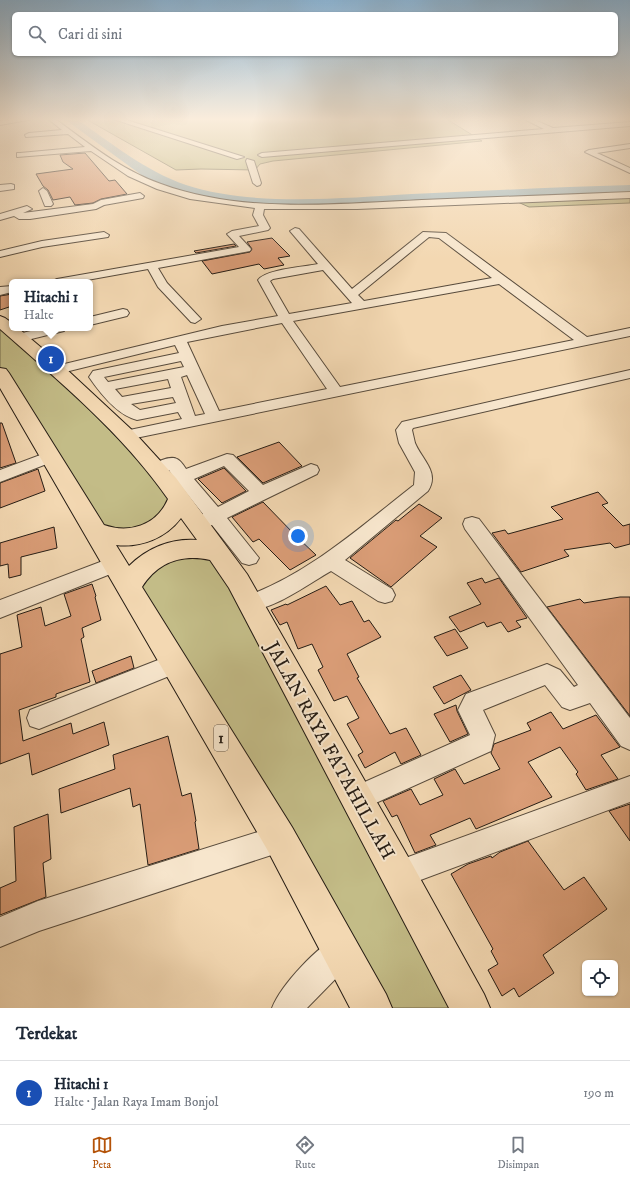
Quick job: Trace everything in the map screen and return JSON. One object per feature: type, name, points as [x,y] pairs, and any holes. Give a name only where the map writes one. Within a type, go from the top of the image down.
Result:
[{"type":"highway","name":"JALAN RAYA FATAHILLAH","points":[[0,321],[9,330]]},
{"type":"highway","name":"JALAN RAYA FATAHILLAH","points":[[11,331],[57,370],[126,435],[207,520],[217,553],[251,604],[358,798],[470,1008]]},
{"type":"highway","name":"1","points":[[0,372],[51,456],[93,530],[176,663],[280,840],[372,1008]]},
{"type":"highway","points":[[93,530],[105,536],[121,538],[138,536],[154,530],[167,521],[176,511],[172,482]]},
{"type":"highway","points":[[122,575],[136,574],[146,563],[158,555],[188,548],[203,549],[217,553]]},
{"type":"street","points":[[116,165],[130,174],[170,191],[219,201],[260,205],[327,207],[630,195]]},
{"type":"street","points":[[252,165],[257,183]]},
{"type":"street","points":[[617,165],[630,171]]},
{"type":"street","points":[[0,188],[11,187]]},
{"type":"street","points":[[304,198],[360,198],[519,190]]},
{"type":"street","points":[[43,191],[48,204]]},
{"type":"street","points":[[14,214],[23,217],[72,210],[140,196]]},
{"type":"street","points":[[1,220],[14,214],[48,204],[62,202],[72,210]]},
{"type":"street","points":[[75,279],[246,249],[232,234],[265,228],[258,215],[260,205]]},
{"type":"street","points":[[296,231],[360,304]]},
{"type":"street","points":[[351,295],[424,235],[432,233],[442,235],[584,341]]},
{"type":"street","points":[[0,254],[37,244],[104,235]]},
{"type":"street","points":[[152,266],[162,286],[195,320]]},
{"type":"street","points":[[326,266],[266,278],[265,284],[286,318],[337,393]]},
{"type":"street","points":[[57,370],[180,339],[360,304],[501,280]]},
{"type":"street","points":[[93,320],[123,313]]},
{"type":"street","points":[[18,338],[47,331]]},
{"type":"street","points":[[126,435],[630,332]]},
{"type":"street","points":[[180,339],[185,356],[215,418]]},
{"type":"street","points":[[184,406],[140,416],[118,402],[96,377],[96,375],[185,356]]},
{"type":"street","points":[[105,387],[192,370]]},
{"type":"street","points":[[173,374],[191,422]]},
{"type":"street","points":[[251,604],[273,594],[331,561],[422,487],[424,472],[407,443],[404,430],[408,425],[630,374]]},
{"type":"street","points":[[118,402],[180,390]]},
{"type":"street","points":[[0,476],[51,456]]},
{"type":"street","points":[[172,482],[227,459],[261,493]]},
{"type":"street","points":[[249,558],[207,520],[311,470]]},
{"type":"street","points":[[472,524],[630,738]]},
{"type":"street","points":[[331,561],[385,595]]},
{"type":"street","points":[[0,609],[122,575]]},
{"type":"street","points":[[38,718],[176,663]]},
{"type":"street","points":[[358,798],[482,742],[483,735],[470,710],[474,702],[548,674],[570,699],[595,690]]},
{"type":"street","points":[[399,874],[630,789]]},
{"type":"street","points":[[0,932],[38,916],[280,840]]},
{"type":"street","points":[[288,1008],[295,998],[342,951]]},
{"type":"shaded area","points":[[167,165],[259,165],[255,170],[176,170]]},
{"type":"shaded area","points":[[630,195],[630,203],[529,207],[511,199]]},
{"type":"shaded area","points":[[0,321],[179,499],[167,521],[105,536],[0,373]]},
{"type":"shaded area","points":[[217,553],[470,1008],[372,1008],[176,663],[136,574],[146,563]]},
{"type":"building","points":[[67,165],[95,165],[109,181],[115,180],[127,194],[101,199],[93,203],[75,205],[70,197],[53,200],[48,190],[43,186],[36,174],[73,169]]},
{"type":"building","points":[[272,238],[290,256],[278,258],[284,265],[264,269],[259,264],[212,274],[202,261],[250,252],[252,249],[247,242]]},
{"type":"building","points":[[234,244],[236,246],[196,253],[194,251]]},
{"type":"building","points":[[9,294],[9,307],[0,310],[0,296]]},
{"type":"building","points":[[0,423],[2,423],[16,463],[0,468]]},
{"type":"building","points":[[279,442],[302,466],[263,483],[237,457]]},
{"type":"building","points":[[224,468],[246,491],[222,503],[198,479]]},
{"type":"building","points":[[38,469],[45,491],[0,508],[0,483]]},
{"type":"building","points":[[598,492],[608,503],[602,505],[623,526],[630,524],[630,544],[615,548],[610,543],[564,550],[569,556],[521,572],[492,533],[505,530],[508,534],[563,519],[551,507]]},
{"type":"building","points":[[263,502],[316,555],[290,570],[259,539],[253,542],[232,517]]},
{"type":"building","points":[[419,504],[442,518],[420,536],[437,547],[391,587],[350,558],[396,520],[398,521]]},
{"type":"building","points":[[54,527],[57,548],[21,557],[21,575],[9,578],[8,564],[0,566],[0,543]]},
{"type":"building","points":[[482,578],[485,583],[499,578],[527,618],[516,621],[521,627],[508,632],[501,622],[487,627],[484,622],[460,632],[449,617],[481,604],[467,583]]},
{"type":"building","points":[[92,584],[101,620],[82,628],[84,637],[81,639],[90,682],[56,694],[56,697],[19,710],[23,741],[71,723],[73,734],[104,722],[109,745],[32,775],[29,753],[0,764],[0,654],[22,647],[17,615],[41,607],[45,626],[71,616],[64,594]]},
{"type":"building","points":[[326,586],[340,605],[352,601],[364,622],[369,620],[381,637],[347,654],[359,677],[357,678],[390,734],[406,728],[421,755],[401,764],[395,752],[365,768],[358,755],[363,752],[347,724],[359,718],[347,696],[334,701],[318,670],[323,667],[312,644],[298,649],[287,622],[280,625],[271,610],[286,604],[287,605]]},
{"type":"building","points":[[620,597],[630,597],[630,716],[547,607],[580,599],[584,603]]},
{"type":"building","points":[[455,629],[468,648],[447,656],[434,637]]},
{"type":"building","points":[[131,656],[134,668],[96,683],[92,671]]},
{"type":"building","points":[[461,675],[471,690],[444,704],[433,687]]},
{"type":"building","points":[[456,705],[457,711],[468,734],[450,742],[434,714]]},
{"type":"building","points":[[551,712],[563,729],[596,715],[620,747],[601,755],[618,779],[586,790],[576,774],[578,772],[560,747],[528,762],[552,797],[476,829],[470,818],[430,835],[436,845],[415,853],[397,815],[392,817],[383,801],[411,789],[420,805],[443,795],[434,779],[455,769],[464,784],[500,769],[491,753],[494,744],[531,730],[527,723]]},
{"type":"building","points":[[168,736],[182,796],[191,793],[199,849],[148,865],[140,804],[133,807],[130,788],[61,813],[59,789],[115,769],[113,755]]},
{"type":"building","points":[[630,804],[630,841],[609,811]]},
{"type":"building","points":[[48,814],[51,859],[43,863],[46,897],[0,915],[0,888],[16,881],[14,827]]},
{"type":"building","points":[[528,841],[564,890],[584,877],[607,909],[543,955],[554,973],[519,997],[514,988],[502,996],[488,970],[498,964],[491,951],[493,949],[451,874],[468,864],[491,856],[492,858],[500,852]]},
{"type":"waterway","points":[[136,165],[152,176],[183,188],[216,196],[250,201],[286,203],[357,202],[630,189]]},
{"type":"place","name":"Hitachi 1","points":[[51,359]]}]
